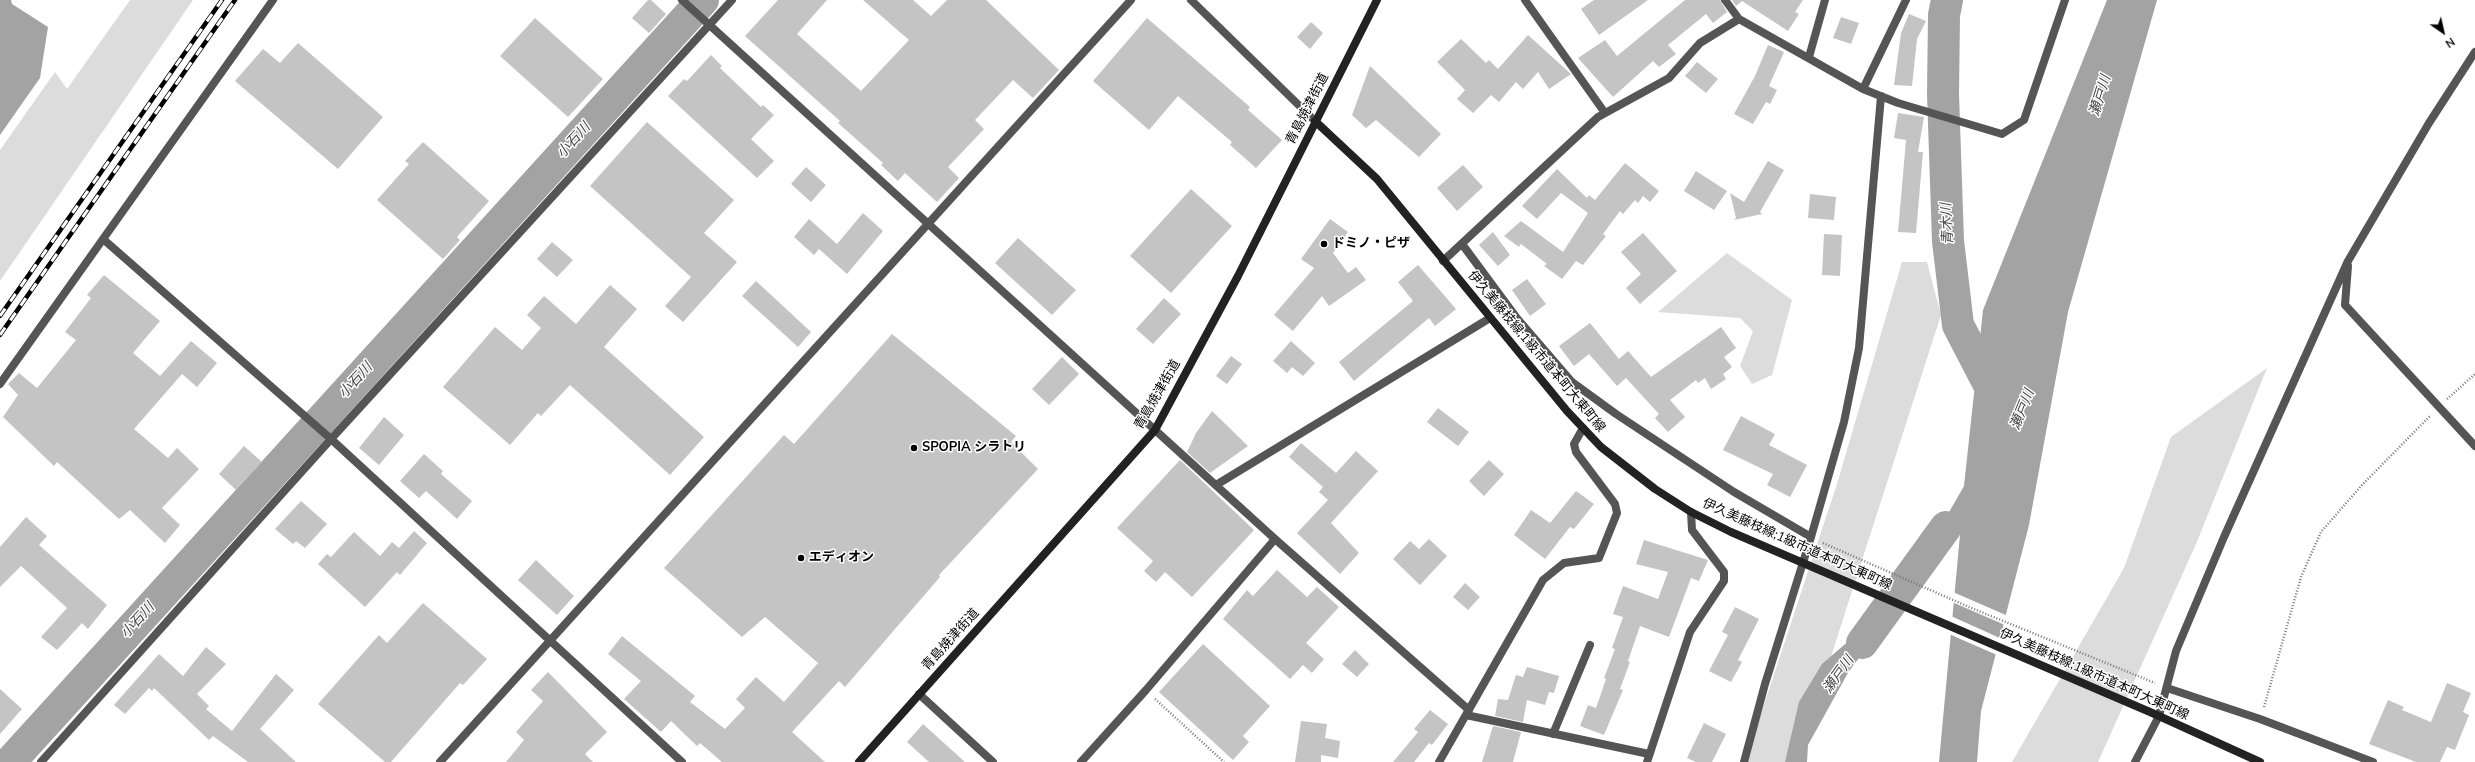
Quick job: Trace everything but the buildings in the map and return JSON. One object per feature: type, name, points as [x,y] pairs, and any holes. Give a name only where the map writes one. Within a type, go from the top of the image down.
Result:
[{"type":"main road","name":"青島焼津街道","points":[[859,762],[1155,430],[1238,276],[1377,0]]},
{"type":"main road","name":"伊久美藤枝線;1級市道本町大東町線","points":[[1315,121],[1377,179],[1490,318],[1583,428],[1601,447],[1655,489],[1691,512],[1731,532],[2159,716],[2260,762]]},
{"type":"street","points":[[0,384],[273,0]]},
{"type":"street","points":[[682,0],[928,225],[1468,712],[1648,758],[1690,632],[1724,581],[1724,572],[1692,530],[1691,512]]},
{"type":"street","points":[[41,762],[331,439],[710,26],[732,0]]},
{"type":"street","points":[[440,762],[548,641],[928,225],[1131,0]]},
{"type":"street","points":[[1191,0],[1315,121]]},
{"type":"street","points":[[1525,0],[1605,113]]},
{"type":"street","points":[[1725,0],[1739,19],[1809,57],[1863,89],[1935,115],[1975,125],[2002,134],[2024,120],[2066,0]]},
{"type":"street","points":[[1809,57],[1825,0]]},
{"type":"street","points":[[1863,89],[1906,0]]},
{"type":"street","points":[[1443,261],[1598,118],[1669,78],[1700,43],[1739,19]]},
{"type":"street","points":[[2135,762],[2159,716],[2176,651],[2224,537],[2348,261],[2429,123],[2475,52]]},
{"type":"street","points":[[1744,762],[1765,684],[1805,564],[1811,537],[1844,422],[1859,348],[1881,96]]},
{"type":"street","points":[[103,239],[331,439],[548,641],[682,762]]},
{"type":"street","points":[[1462,244],[1516,317],[1572,382],[1616,414],[1721,483],[1811,537]]},
{"type":"street","points":[[2348,261],[2345,305],[2475,446]]},
{"type":"street","points":[[1216,485],[1490,318]]},
{"type":"street","points":[[1439,762],[1543,580],[1564,563],[1599,558],[1617,513],[1615,504],[1576,452],[1574,444],[1583,428]]},
{"type":"street","points":[[1081,762],[1146,690],[1275,539]]},
{"type":"street","points":[[1553,734],[1590,645]]},
{"type":"street","points":[[2167,688],[2260,719],[2373,762]]},
{"type":"street","points":[[920,694],[993,762]]},
{"type":"path","points":[[2260,719],[2301,577],[2321,532],[2361,486],[2439,407],[2475,374]]},
{"type":"path","points":[[1823,543],[1969,607],[2167,688]]},
{"type":"path","points":[[1146,690],[1224,762]]},
{"type":"shaded area","points":[[130,0],[193,0],[0,281],[0,150],[55,72],[67,89]]},
{"type":"shaded area","points":[[1727,253],[1792,300],[1772,375],[1752,384],[1740,366],[1753,331],[1740,318],[1658,312]]},
{"type":"shaded area","points":[[1902,262],[1927,262],[1941,315],[1797,762],[1745,762],[1837,484]]},
{"type":"shaded area","points":[[2267,368],[2196,544],[2098,762],[2012,762],[2124,568],[2171,437]]},
{"type":"water","points":[[0,0],[11,0],[12,4],[48,27],[40,78],[0,135]]},
{"type":"water","points":[[2107,0],[2157,0],[2068,312],[2029,525],[1981,711],[1977,762],[1939,762],[1961,524],[1932,567],[1920,563],[1964,486],[1983,310]]},
{"type":"water","points":[[1887,608],[1896,610],[1849,671],[1808,745],[1807,762],[1785,762],[1799,702],[1822,664]]},
{"type":"pier","points":[[1953,592],[2008,616],[2005,625],[1952,602]]},
{"type":"pier","points":[[1951,616],[2002,639],[1997,655],[1949,634]]},
{"type":"waterway","name":"小石川","points":[[10,762],[703,0]]},
{"type":"waterway","name":"青木川","points":[[1947,0],[1944,15],[1943,94],[1948,241],[1958,325],[1998,402]]},
{"type":"waterway","name":"瀬戸川","points":[[1862,643],[1946,527]]},
{"type":"railway","points":[[0,316],[222,0]]},
{"type":"railway","points":[[0,335],[235,0]]},
{"type":"place","name":"ドミノ・ピザ","points":[[1324,244]]},
{"type":"place","name":"SPOPIA シラトリ","points":[[914,448]]},
{"type":"place","name":"エディオン","points":[[801,558]]}]
